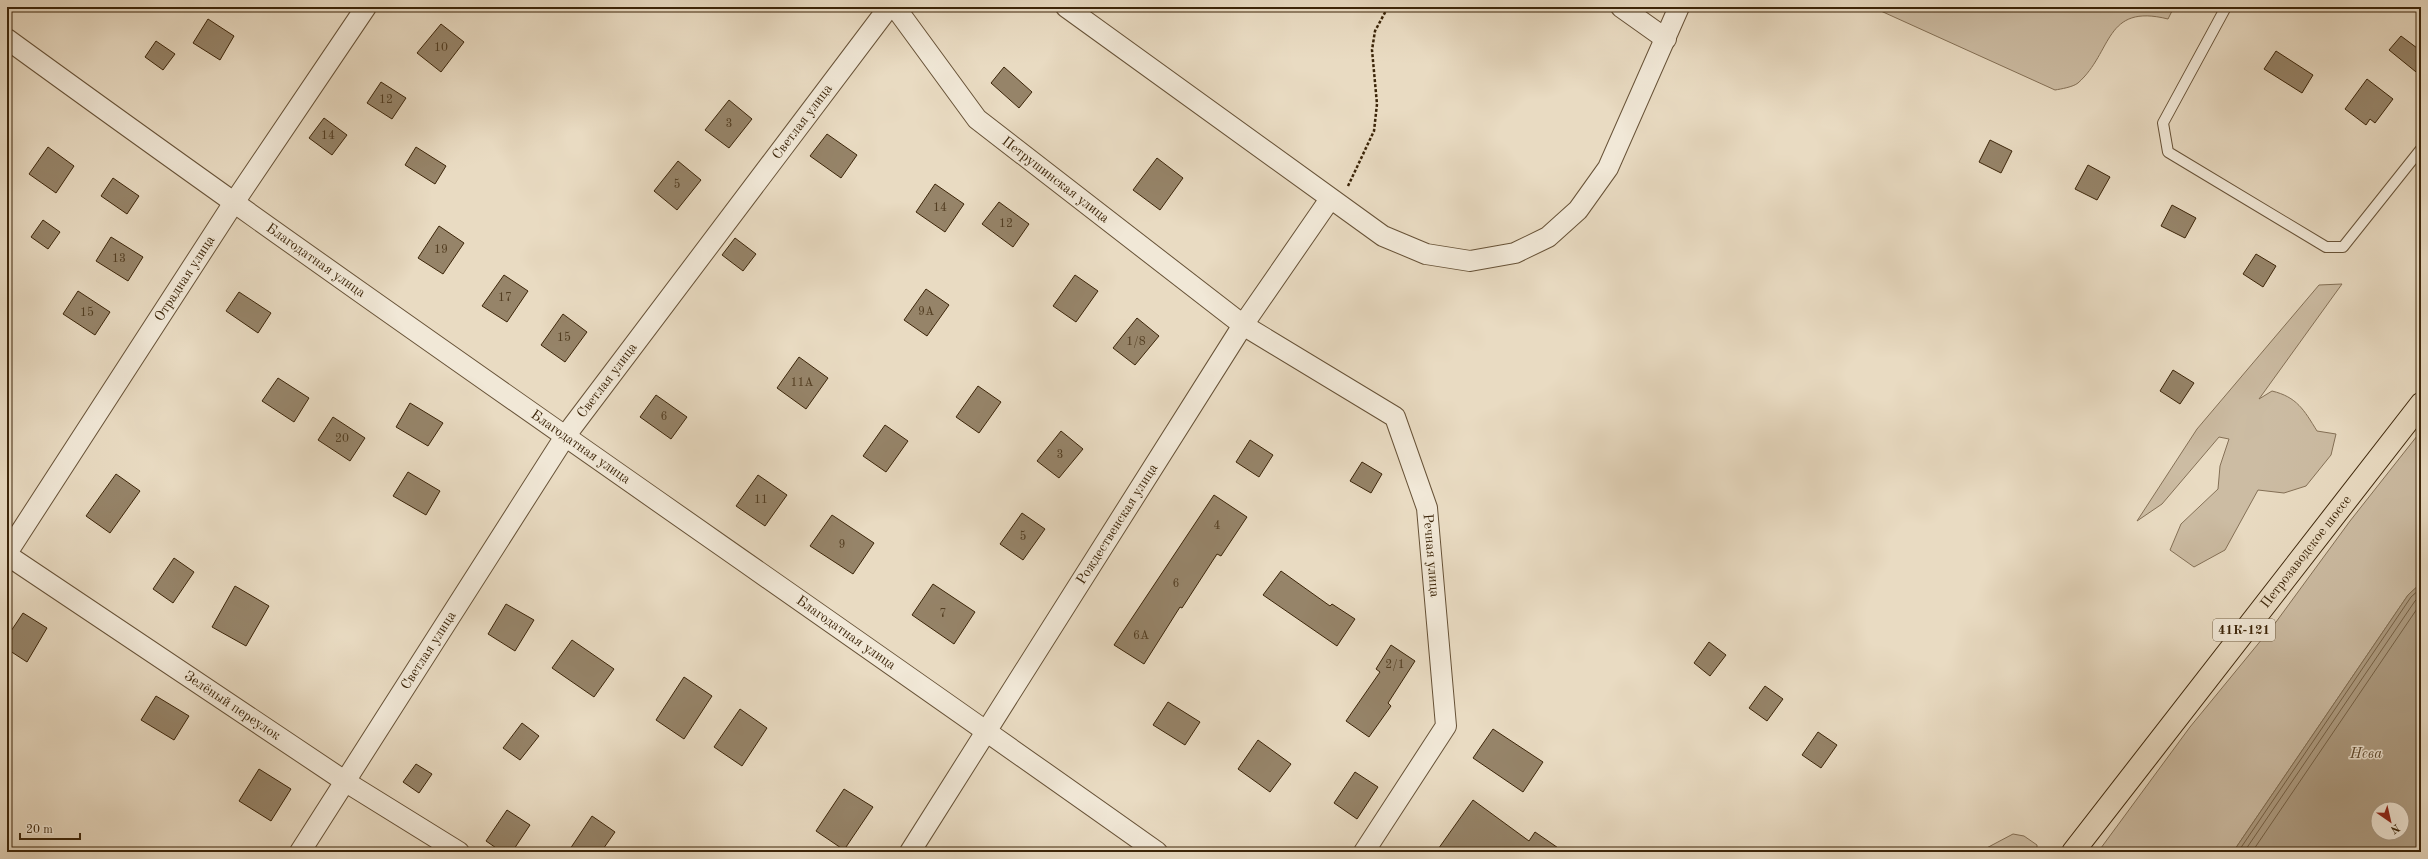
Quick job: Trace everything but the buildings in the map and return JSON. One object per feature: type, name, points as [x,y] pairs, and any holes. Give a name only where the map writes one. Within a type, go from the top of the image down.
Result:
[{"type":"main road","name":"Петрозаводское шоссе","points":[[2073,852],[2421,404]]},
{"type":"street","name":"Отрадная улица","points":[[7,554],[233,204],[366,7]]},
{"type":"street","name":"Светлая улица","points":[[300,852],[566,435],[889,7]]},
{"type":"street","name":"Петрушинская улица","points":[[895,7],[977,119],[1243,325]]},
{"type":"street","points":[[1066,7],[1383,236],[1426,254],[1470,261],[1515,253],[1548,237],[1583,204],[1608,168],[1679,7]]},
{"type":"street","points":[[1621,7],[1666,39]]},
{"type":"street","name":"Благодатная улица","points":[[7,39],[233,204],[566,435],[1157,852]]},
{"type":"street","name":"Рождественская улица","points":[[910,852],[988,732],[1243,325],[1330,199]]},
{"type":"street","name":"Речная улица","points":[[1243,325],[1395,416],[1427,508],[1446,726],[1364,852]]},
{"type":"street","name":"Зелёный переулок","points":[[7,554],[346,782],[459,852]]},
{"type":"lane","points":[[2226,7],[2163,124],[2168,152],[2326,247],[2343,247],[2421,149]]},
{"type":"path","points":[[1330,199],[1347,187],[1374,131],[1377,104],[1372,50],[1375,30],[1388,7]]},
{"type":"shaded area","points":[[1872,7],[2174,7],[2168,19],[2147,16],[2132,18],[2121,24],[2112,33],[2098,58],[2078,83],[2070,87],[2055,90]]},
{"type":"shaded area","points":[[2342,284],[2259,399],[2272,391],[2294,401],[2304,411],[2317,431],[2336,434],[2331,455],[2306,486],[2284,493],[2258,490],[2225,550],[2194,567],[2170,550],[2181,524],[2218,489],[2220,466],[2229,439],[2219,437],[2162,504],[2137,521],[2197,429],[2319,285]]},
{"type":"shaded area","points":[[2421,431],[2421,583],[2408,595],[2233,852],[2098,852],[2190,727],[2276,622],[2350,521]]},
{"type":"shaded area","points":[[2013,834],[2024,836],[2037,845],[2037,852],[1979,852]]},
{"type":"water","name":"Нева","points":[[2421,583],[2421,852],[2233,852],[2408,595]]}]
